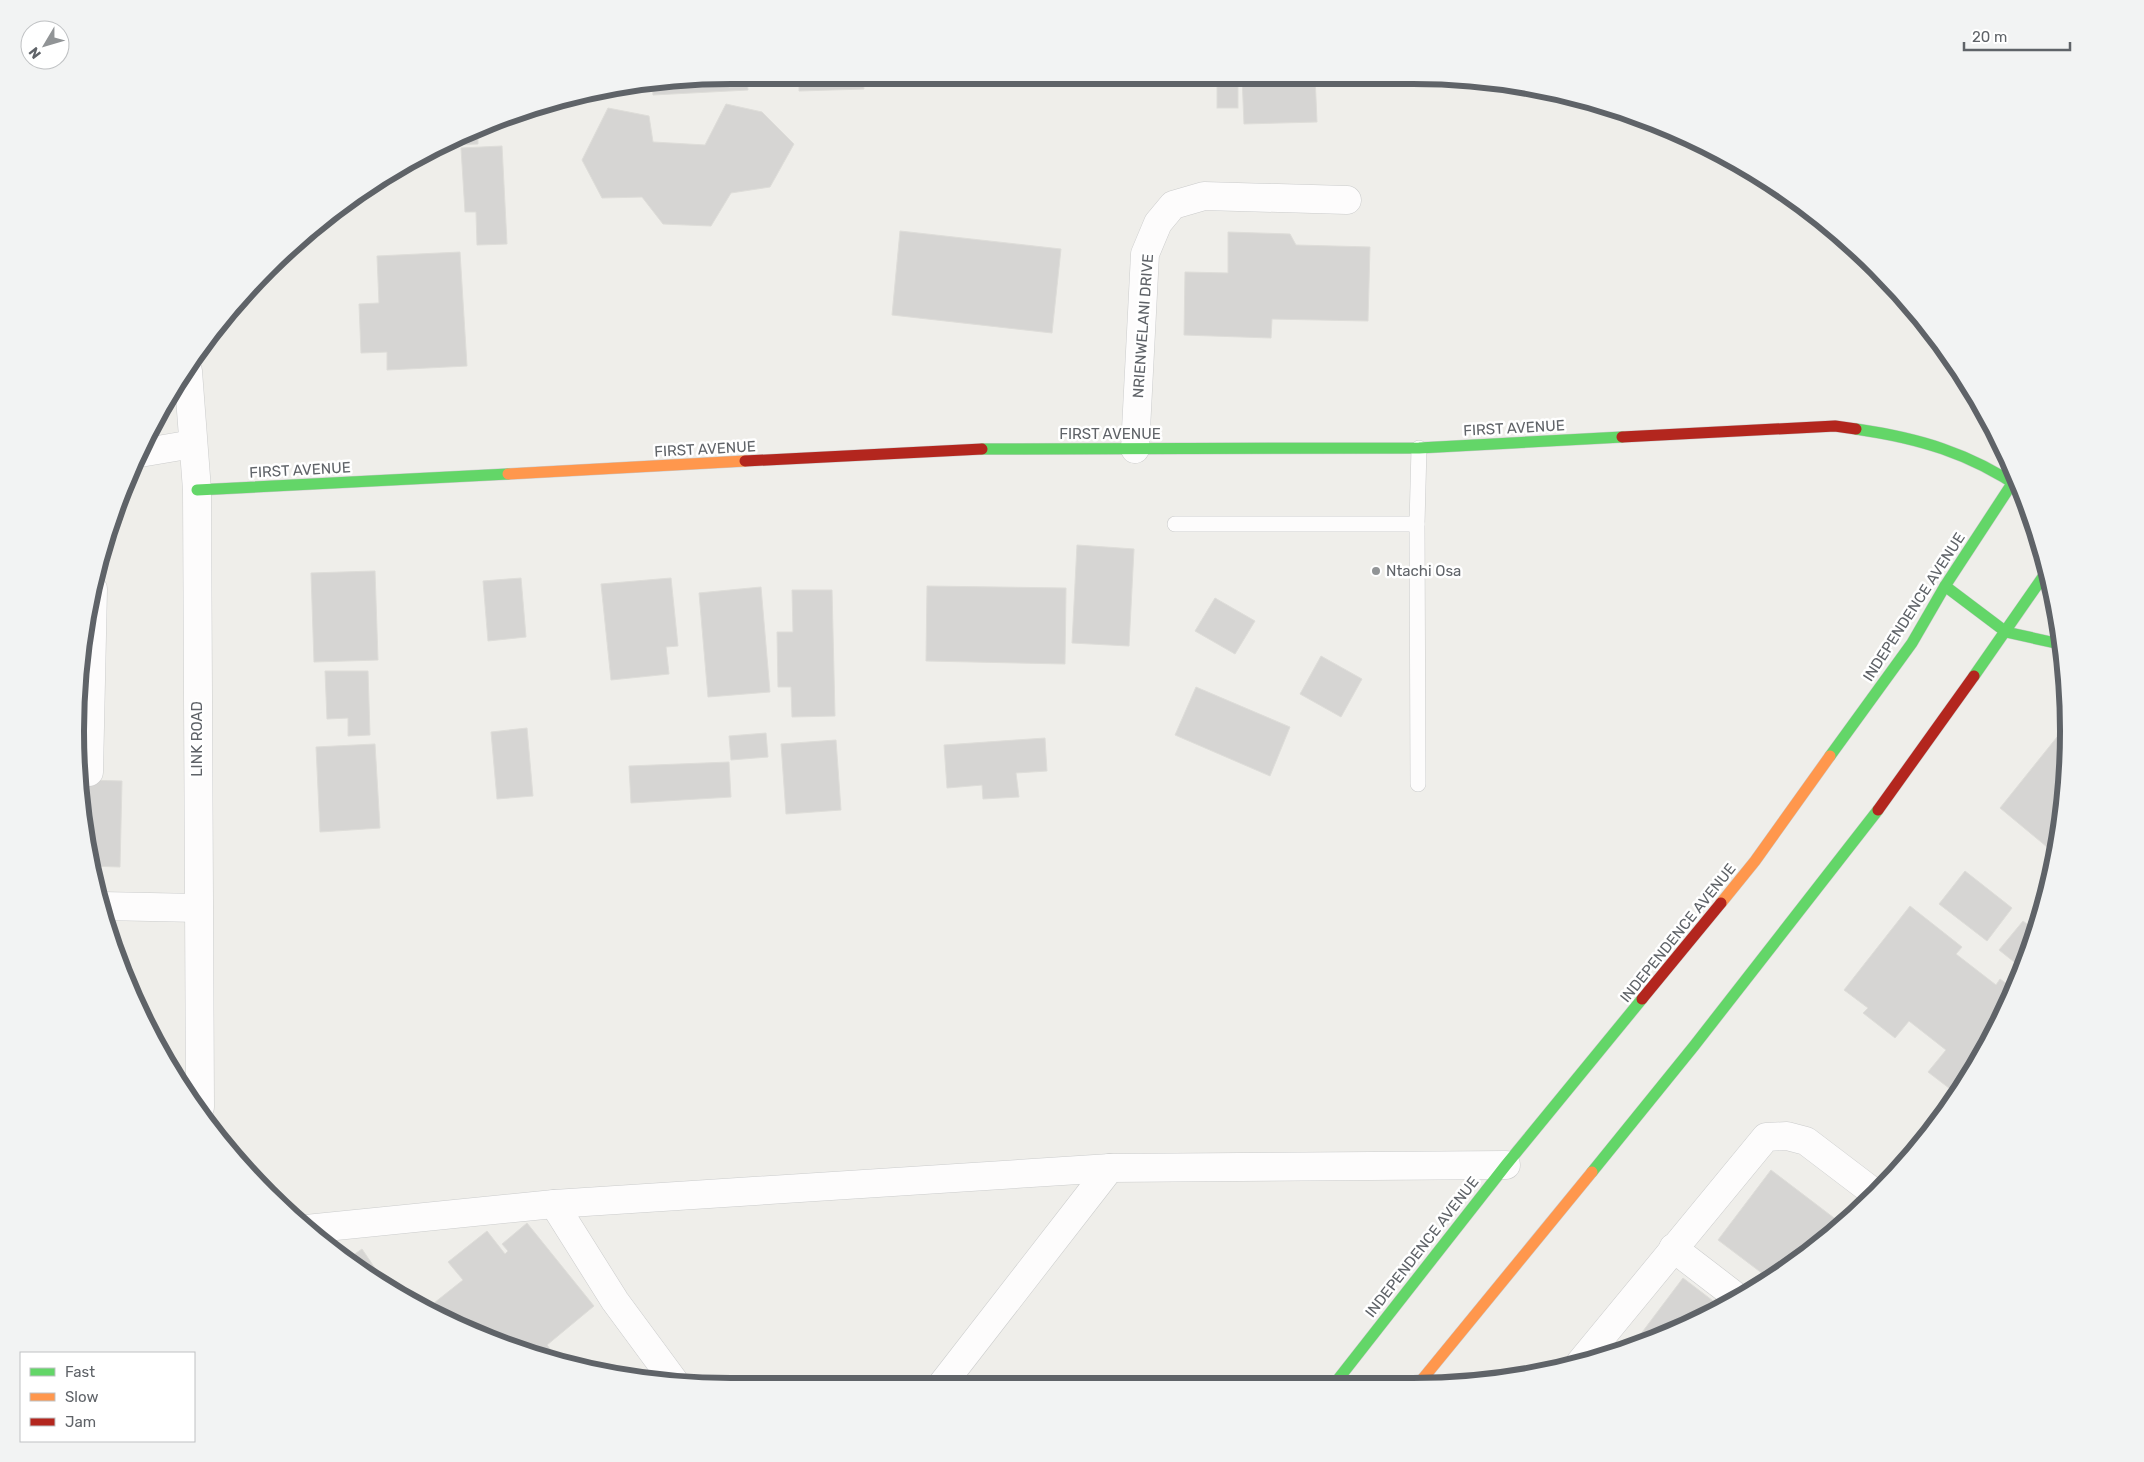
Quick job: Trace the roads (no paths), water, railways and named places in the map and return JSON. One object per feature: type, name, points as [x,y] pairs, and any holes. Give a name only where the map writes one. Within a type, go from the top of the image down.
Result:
[{"type":"main road","name":"FIRST AVENUE","points":[[196,490],[994,448],[1419,448],[1835,426],[1883,432],[1938,444],[2009,478]]},
{"type":"main road","name":"INDEPENDENCE AVENUE","points":[[1339,1378],[1506,1165],[1755,861],[1912,643],[1945,586],[2013,488]]},
{"type":"main road","points":[[1424,1378],[1694,1046],[1900,782],[2006,632],[2041,577]]},
{"type":"main road","points":[[1945,586],[2006,632],[2054,643]]},
{"type":"street","name":"NRIENWELANI DRIVE","points":[[1135,449],[1145,254],[1158,223],[1173,205],[1204,196],[1347,200]]},
{"type":"street","name":"LINK ROAD","points":[[189,378],[196,490],[200,1100]]},
{"type":"street","points":[[147,452],[194,444]]},
{"type":"street","points":[[89,772],[92,628]]},
{"type":"street","points":[[108,906],[198,908]]},
{"type":"street","points":[[1592,1353],[1673,1248],[1766,1137],[1787,1136],[1806,1141],[1870,1190]]},
{"type":"street","points":[[316,1227],[554,1204],[1110,1168],[1506,1165]]},
{"type":"street","points":[[947,1378],[1110,1168]]},
{"type":"street","points":[[554,1204],[615,1301],[669,1375]]},
{"type":"street","points":[[1673,1248],[1733,1294]]},
{"type":"lane","points":[[1418,784],[1417,524],[1419,448]]},
{"type":"lane","points":[[1175,524],[1417,524]]},
{"type":"place","name":"Ntachi Osa","points":[[1376,571]]}]
